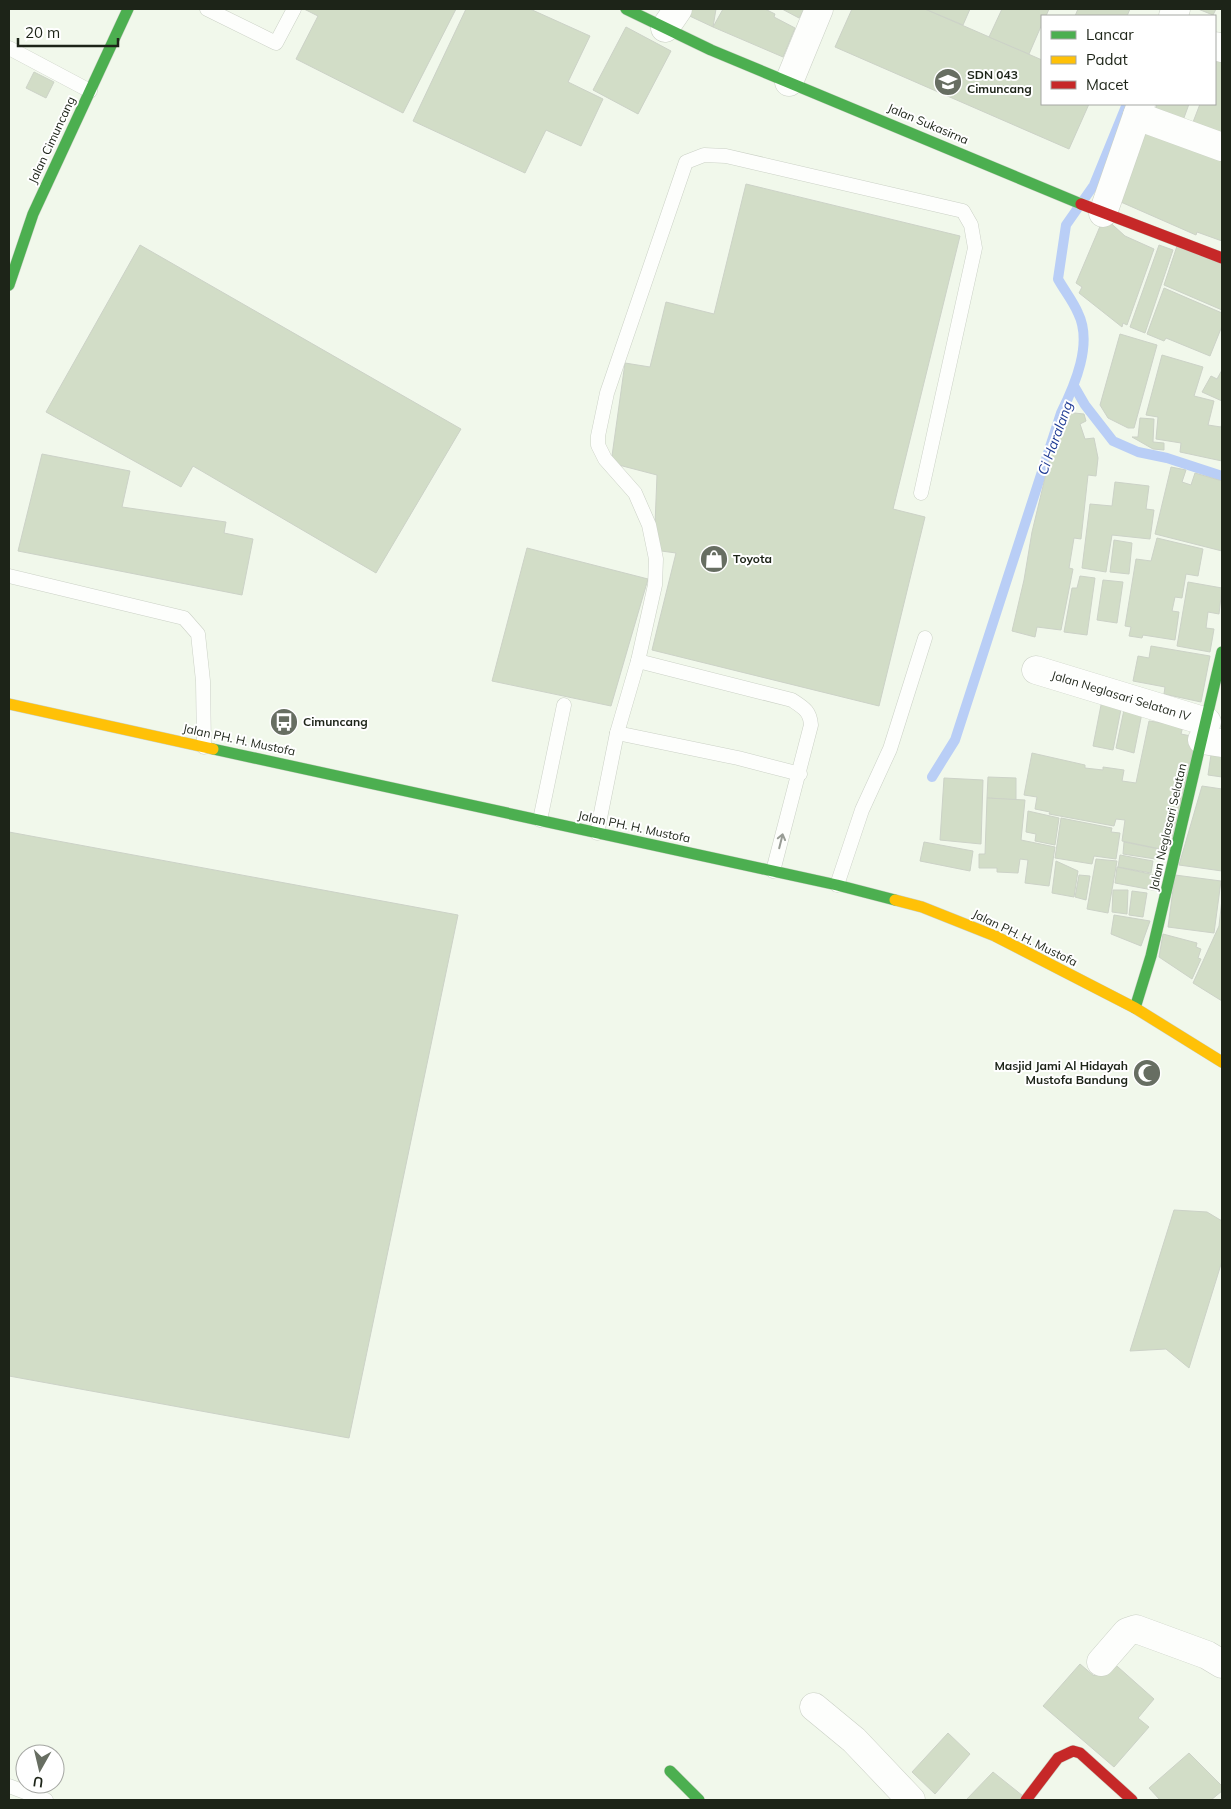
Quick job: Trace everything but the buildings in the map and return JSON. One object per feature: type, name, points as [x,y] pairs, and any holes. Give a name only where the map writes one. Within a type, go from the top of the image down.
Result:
[{"type":"main road","name":"Jalan Cimuncang","points":[[9,285],[33,214],[128,9]]},
{"type":"main road","name":"Jalan Sukasirna","points":[[626,9],[672,18],[711,50],[1101,212],[1222,258]]},
{"type":"main road","name":"Jalan Neglasari Selatan","points":[[1135,1008],[1151,956],[1210,735],[1222,652]]},
{"type":"main road","name":"Jalan PH. H. Mustofa","points":[[9,704],[837,885],[922,907],[995,936],[1135,1008],[1222,1062]]},
{"type":"main road","points":[[1026,1800],[1058,1758],[1073,1751],[1080,1753],[1132,1800]]},
{"type":"main road","points":[[670,1771],[699,1800]]},
{"type":"street","points":[[789,82],[820,9]]},
{"type":"street","points":[[1101,212],[1139,110],[1222,147]]},
{"type":"street","name":"Jalan Neglasari Selatan IV","points":[[1036,670],[1210,735]]},
{"type":"street","points":[[1101,1662],[1127,1632],[1136,1629],[1207,1655],[1222,1664]]},
{"type":"street","points":[[814,1707],[854,1740],[911,1800]]},
{"type":"lane","points":[[207,9],[276,43],[294,9]]},
{"type":"lane","points":[[9,48],[90,91]]},
{"type":"lane","points":[[597,833],[617,733],[638,661],[655,585],[656,559],[649,525],[636,493],[605,460],[598,444],[598,436],[607,393],[686,162],[704,155],[726,156],[963,211],[971,225],[976,248],[922,493]]},
{"type":"lane","points":[[9,576],[184,618],[198,634],[203,681],[204,747]]},
{"type":"lane","points":[[837,885],[862,810],[890,749],[925,638]]},
{"type":"lane","points":[[638,661],[792,700],[807,709],[811,725],[800,774],[788,810],[773,871]]},
{"type":"lane","points":[[540,820],[564,705]]},
{"type":"lane","points":[[617,733],[738,758],[800,774]]},
{"type":"lane","points":[[9,1786],[46,1800]]},
{"type":"waterway","name":"Ci Haralang","points":[[932,777],[955,740],[1061,413],[1072,390],[1080,364],[1084,337],[1082,325],[1076,309],[1058,279],[1066,225],[1094,185],[1127,105]]},
{"type":"waterway","points":[[1074,386],[1085,405],[1113,441],[1138,452],[1167,458],[1222,476]]},
{"type":"traffic: fast","points":[[9,285],[33,214],[128,9]]},
{"type":"traffic: fast","points":[[626,9],[711,50],[1081,204]]},
{"type":"traffic: fast","points":[[1135,1008],[1151,956],[1222,652]]},
{"type":"traffic: fast","points":[[213,749],[837,885],[895,900]]},
{"type":"traffic: fast","points":[[670,1771],[699,1800]]},
{"type":"traffic: slow","points":[[9,704],[213,749]]},
{"type":"traffic: slow","points":[[895,900],[922,907],[995,936],[1135,1008],[1222,1062]]},
{"type":"traffic: jam","points":[[1081,204],[1222,258]]},
{"type":"traffic: jam","points":[[1026,1800],[1058,1758],[1073,1751],[1080,1753],[1132,1800]]},
{"type":"place","name":"SDN 043 Cimuncang","points":[[948,82]]},
{"type":"place","name":"Toyota","points":[[714,559]]},
{"type":"place","name":"Cimuncang","points":[[284,722]]},
{"type":"place","name":"Masjid Jami Al Hidayah Mustofa Bandung","points":[[1147,1073]]}]
